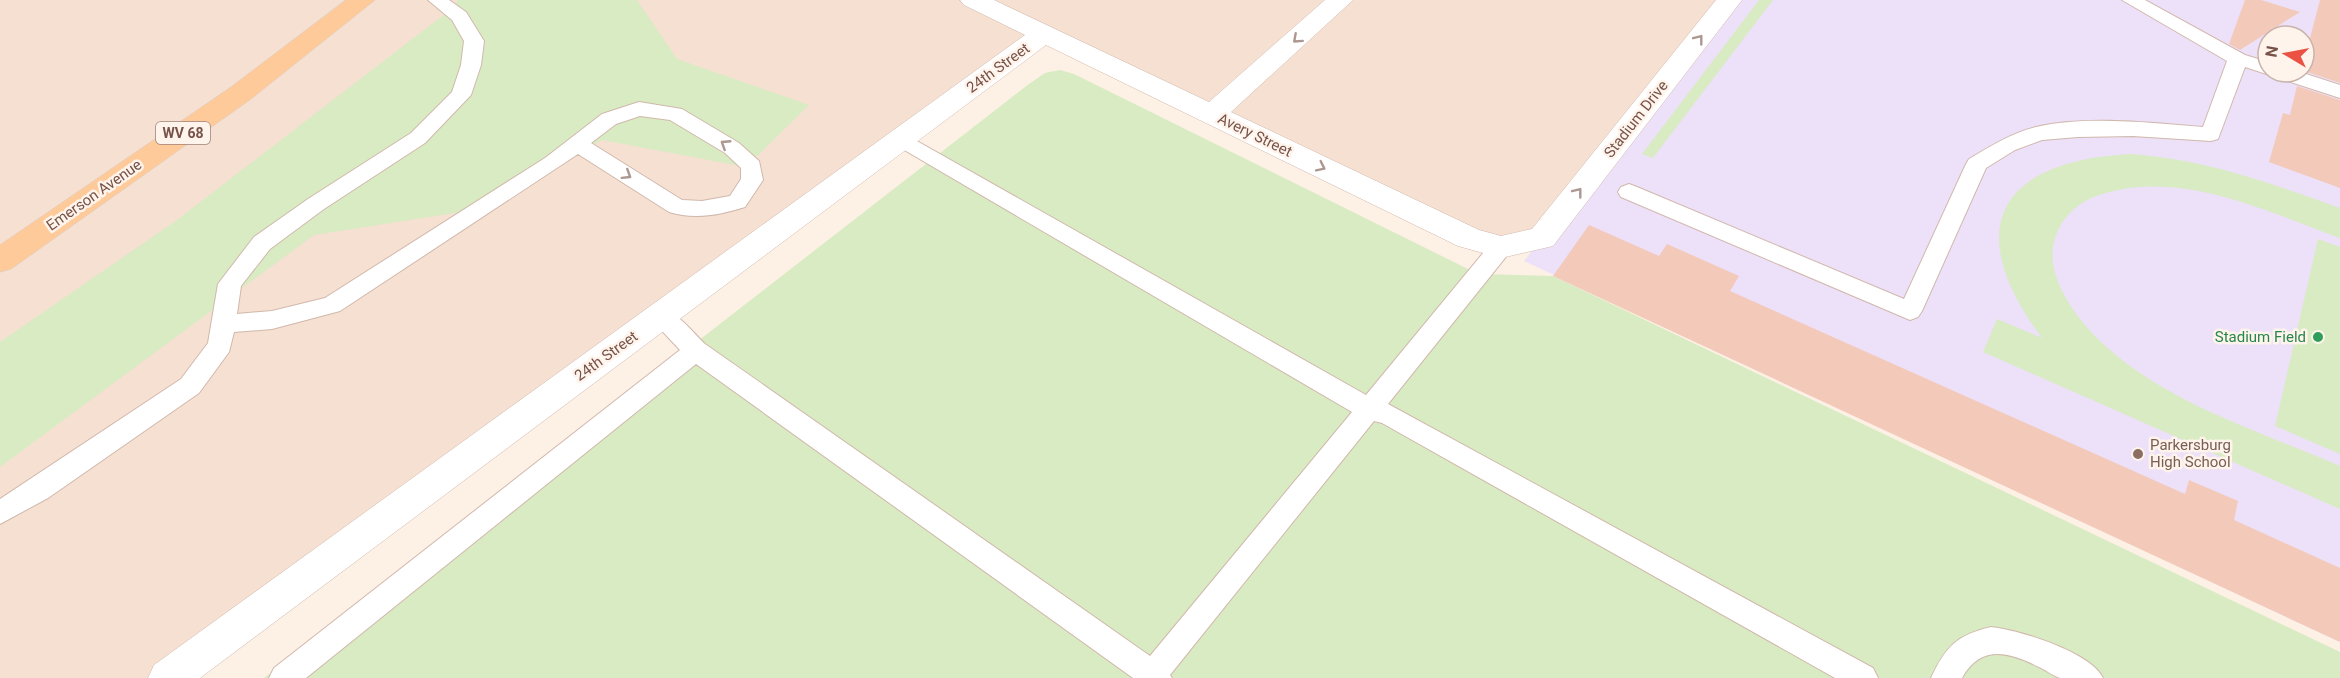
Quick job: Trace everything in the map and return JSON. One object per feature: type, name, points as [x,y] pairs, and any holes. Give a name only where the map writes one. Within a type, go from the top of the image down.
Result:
[{"type":"main road","name":"Emerson Avenue","points":[[0,261],[241,93],[362,0]]},
{"type":"street","name":"Avery Street","points":[[973,0],[1469,238],[1501,247],[1542,238]]},
{"type":"street","points":[[1212,114],[1340,0]]},
{"type":"street","name":"Stadium Drive","points":[[1542,238],[1729,0]]},
{"type":"street","name":"24th Street","points":[[168,678],[1044,34]]},
{"type":"lane","points":[[0,513],[39,490],[189,386],[220,345],[230,284],[262,243],[316,204],[418,138],[461,95],[471,65],[474,41],[459,16],[437,0]]},
{"type":"lane","points":[[2131,0],[2238,59],[2256,64]]},
{"type":"lane","points":[[1629,192],[1910,311],[1977,164],[2008,146],[2039,133],[2133,129],[2211,134],[2238,59]]},
{"type":"lane","points":[[2316,84],[2340,92]]},
{"type":"lane","points":[[223,324],[272,320],[332,305],[524,182],[609,119],[639,110],[675,114],[732,148],[751,166],[752,180],[737,202],[702,209],[677,207],[577,144]]},
{"type":"lane","points":[[901,139],[1370,410],[1388,414],[1863,678]]},
{"type":"lane","points":[[660,316],[696,351],[1154,677],[1501,247]]},
{"type":"lane","points":[[284,678],[696,351]]},
{"type":"lane","points":[[1946,678],[1952,661],[1975,642],[2005,640],[2042,654],[2088,678]]},
{"type":"shaded area","points":[[0,0],[1729,0],[1542,238],[1501,247],[1044,34],[168,678],[0,678]]},
{"type":"shaded area","name":"Parkersburg High School","points":[[1729,0],[2340,0],[2340,642],[1524,261]]},
{"type":"green space","points":[[458,0],[637,0],[677,59],[809,105],[746,167],[602,140],[474,210],[314,235],[0,467],[0,342],[177,220],[450,10]]},
{"type":"green space","points":[[1759,0],[1773,0],[1653,158],[1642,154]]},
{"type":"green space","points":[[1060,70],[1074,74],[1478,274],[1553,276],[2340,652],[2340,678],[264,678],[1029,84],[1045,73]]},
{"type":"green space","points":[[2130,154],[2185,161],[2211,167],[2263,181],[2340,208],[2340,238],[2222,196],[2160,187],[2129,188],[2099,195],[2070,212],[2057,233],[2052,255],[2058,282],[2065,296],[2081,320],[2100,341],[2126,363],[2183,399],[2340,466],[2340,509],[1983,352],[1997,319],[2042,338],[2017,299],[2003,265],[1999,234],[2006,208],[2022,187],[2049,171],[2085,159]]},
{"type":"green space","name":"Stadium Field","points":[[2318,239],[2340,247],[2340,454],[2275,426]]},
{"type":"building","points":[[2245,0],[2261,0],[2300,12],[2281,24],[2256,24],[2256,40],[2240,50],[2229,44]]},
{"type":"building","points":[[2320,0],[2340,0],[2340,83],[2316,75],[2316,24],[2314,24]]},
{"type":"building","points":[[2297,86],[2340,100],[2340,188],[2269,162],[2283,113],[2290,115]]},
{"type":"building","points":[[1589,225],[1659,256],[1667,244],[1739,276],[1730,291],[2185,494],[2189,480],[2238,501],[2234,520],[2340,568],[2340,642],[1553,276]]},
{"type":"place","name":"Stadium Field","points":[[2318,337]]},
{"type":"place","name":"Parkersburg High School","points":[[2138,454]]}]
